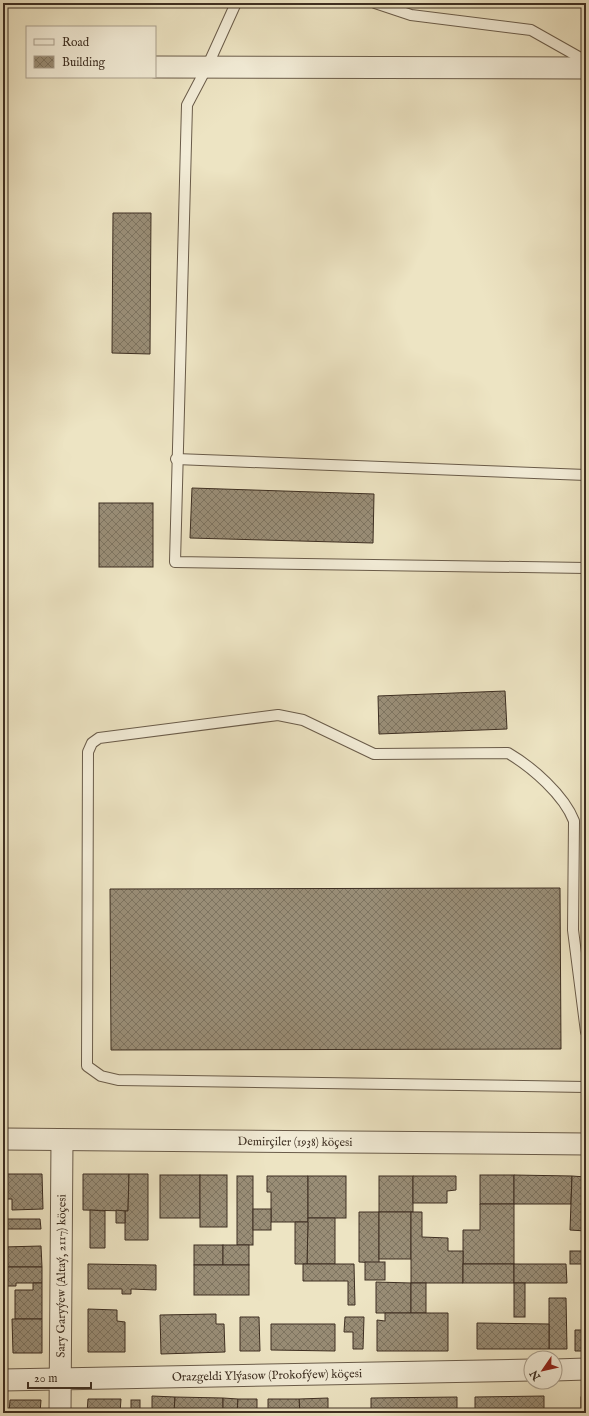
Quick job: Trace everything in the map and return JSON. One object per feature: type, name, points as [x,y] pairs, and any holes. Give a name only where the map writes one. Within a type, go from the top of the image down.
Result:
[{"type":"street","points":[[156,67],[586,68]]},
{"type":"street","name":"Demirçiler (1938) köçesi","points":[[3,1139],[586,1144]]},
{"type":"street","name":"Sary Garyýew (Altaý, 2117) köçesi","points":[[60,1413],[62,1140]]},
{"type":"street","points":[[563,1370],[586,1369]]},
{"type":"street","name":"Orazgeldi Ylýasow (Prokofýew) köçesi","points":[[3,1380],[523,1370]]},
{"type":"lane","points":[[236,3],[207,67],[187,105],[176,459],[175,562],[586,568]]},
{"type":"lane","points":[[375,3],[411,15],[531,30],[586,61]]},
{"type":"lane","points":[[176,459],[586,475]]},
{"type":"lane","points":[[586,1032],[573,930],[574,821],[570,810],[561,798],[523,761],[508,752],[374,754],[303,720],[278,715],[99,738],[92,743],[88,752],[87,1066],[101,1076],[118,1080],[586,1087]]},
{"type":"building","points":[[113,213],[151,213],[150,354],[112,353]]},
{"type":"building","points":[[192,488],[374,494],[373,543],[190,538]]},
{"type":"building","points":[[99,503],[153,503],[153,567],[99,567]]},
{"type":"building","points":[[505,691],[507,729],[379,734],[378,696]]},
{"type":"building","points":[[560,888],[561,1049],[111,1050],[110,889]]},
{"type":"building","points":[[3,1174],[5,1174],[5,1219],[3,1219]]},
{"type":"building","points":[[5,1174],[42,1174],[43,1209],[12,1210],[12,1199],[5,1199]]},
{"type":"building","points":[[83,1174],[129,1174],[128,1211],[83,1210]]},
{"type":"building","points":[[129,1174],[148,1174],[148,1240],[125,1240],[125,1211],[128,1211]]},
{"type":"building","points":[[160,1175],[200,1175],[200,1218],[160,1218]]},
{"type":"building","points":[[200,1175],[227,1175],[227,1227],[200,1227]]},
{"type":"building","points":[[480,1175],[514,1175],[514,1204],[480,1204]]},
{"type":"building","points":[[514,1175],[572,1176],[571,1204],[514,1204]]},
{"type":"building","points":[[237,1176],[253,1176],[253,1245],[237,1245]]},
{"type":"building","points":[[267,1176],[308,1176],[308,1222],[271,1222],[271,1192],[267,1192]]},
{"type":"building","points":[[308,1176],[346,1176],[346,1218],[308,1218]]},
{"type":"building","points":[[379,1176],[413,1176],[413,1212],[379,1212]]},
{"type":"building","points":[[413,1176],[456,1176],[456,1190],[447,1191],[447,1203],[413,1203]]},
{"type":"building","points":[[572,1176],[586,1177],[586,1231],[570,1230]]},
{"type":"building","points":[[480,1204],[514,1204],[514,1264],[463,1264],[463,1230],[480,1230]]},
{"type":"building","points":[[253,1209],[271,1209],[271,1230],[253,1230]]},
{"type":"building","points":[[90,1210],[105,1211],[105,1248],[90,1248]]},
{"type":"building","points":[[116,1210],[125,1211],[125,1223],[116,1223]]},
{"type":"building","points":[[359,1212],[379,1212],[379,1263],[359,1262]]},
{"type":"building","points":[[379,1212],[411,1212],[411,1259],[379,1259]]},
{"type":"building","points":[[411,1212],[422,1212],[422,1237],[448,1238],[448,1251],[463,1251],[463,1283],[411,1283]]},
{"type":"building","points":[[308,1218],[335,1218],[335,1264],[307,1264]]},
{"type":"building","points":[[3,1219],[5,1219],[5,1238],[3,1238]]},
{"type":"building","points":[[5,1219],[40,1219],[41,1229],[5,1229]]},
{"type":"building","points":[[295,1222],[308,1222],[307,1264],[295,1264]]},
{"type":"building","points":[[194,1245],[223,1245],[223,1265],[194,1265]]},
{"type":"building","points":[[223,1245],[249,1245],[249,1265],[223,1265]]},
{"type":"building","points":[[41,1246],[42,1267],[3,1267],[3,1247]]},
{"type":"building","points":[[570,1251],[586,1251],[586,1264],[570,1264]]},
{"type":"building","points":[[365,1262],[385,1262],[385,1280],[365,1280]]},
{"type":"building","points":[[88,1264],[156,1265],[156,1290],[131,1289],[131,1294],[122,1294],[122,1289],[88,1289]]},
{"type":"building","points":[[303,1264],[354,1264],[355,1305],[348,1305],[348,1281],[303,1281]]},
{"type":"building","points":[[463,1264],[514,1264],[514,1283],[463,1283]]},
{"type":"building","points":[[514,1264],[566,1264],[567,1283],[514,1283]]},
{"type":"building","points":[[194,1265],[249,1265],[249,1295],[194,1295]]},
{"type":"building","points":[[3,1267],[42,1267],[42,1283],[16,1283],[16,1286],[3,1286]]},
{"type":"building","points":[[376,1282],[411,1283],[411,1313],[376,1313]]},
{"type":"building","points":[[33,1283],[42,1283],[42,1319],[15,1319],[15,1290],[33,1290]]},
{"type":"building","points":[[411,1283],[426,1283],[426,1313],[411,1313]]},
{"type":"building","points":[[514,1283],[525,1283],[525,1317],[514,1317]]},
{"type":"building","points":[[549,1298],[566,1298],[567,1349],[549,1349]]},
{"type":"building","points":[[88,1309],[117,1310],[117,1321],[125,1322],[125,1352],[88,1352]]},
{"type":"building","points":[[385,1313],[448,1313],[448,1351],[377,1351],[377,1320],[385,1321]]},
{"type":"building","points":[[216,1314],[216,1324],[224,1324],[225,1352],[161,1354],[160,1315]]},
{"type":"building","points":[[240,1317],[259,1317],[260,1351],[240,1351]]},
{"type":"building","points":[[345,1317],[364,1317],[363,1349],[353,1349],[353,1332],[344,1332]]},
{"type":"building","points":[[12,1319],[42,1319],[42,1353],[13,1353]]},
{"type":"building","points":[[477,1323],[549,1324],[549,1349],[477,1349]]},
{"type":"building","points":[[271,1324],[335,1324],[335,1351],[271,1350]]},
{"type":"building","points":[[575,1330],[586,1330],[586,1351],[575,1351]]},
{"type":"building","points":[[152,1396],[175,1397],[174,1413],[152,1413]]},
{"type":"building","points":[[544,1396],[544,1413],[475,1413],[475,1397]]},
{"type":"building","points":[[175,1397],[223,1398],[223,1413],[174,1413]]},
{"type":"building","points":[[457,1397],[457,1413],[371,1413],[371,1398]]},
{"type":"building","points":[[581,1397],[586,1397],[586,1413],[581,1413]]},
{"type":"building","points":[[223,1398],[238,1399],[237,1413],[223,1413]]},
{"type":"building","points":[[328,1398],[328,1413],[300,1413],[299,1399]]},
{"type":"building","points":[[88,1399],[121,1399],[120,1413],[87,1413]]},
{"type":"building","points":[[238,1399],[257,1399],[257,1413],[237,1413]]},
{"type":"building","points":[[268,1399],[299,1399],[300,1413],[268,1413]]},
{"type":"building","points":[[10,1400],[41,1400],[40,1413],[9,1413]]},
{"type":"building","points":[[131,1400],[140,1400],[140,1413],[131,1413]]}]
